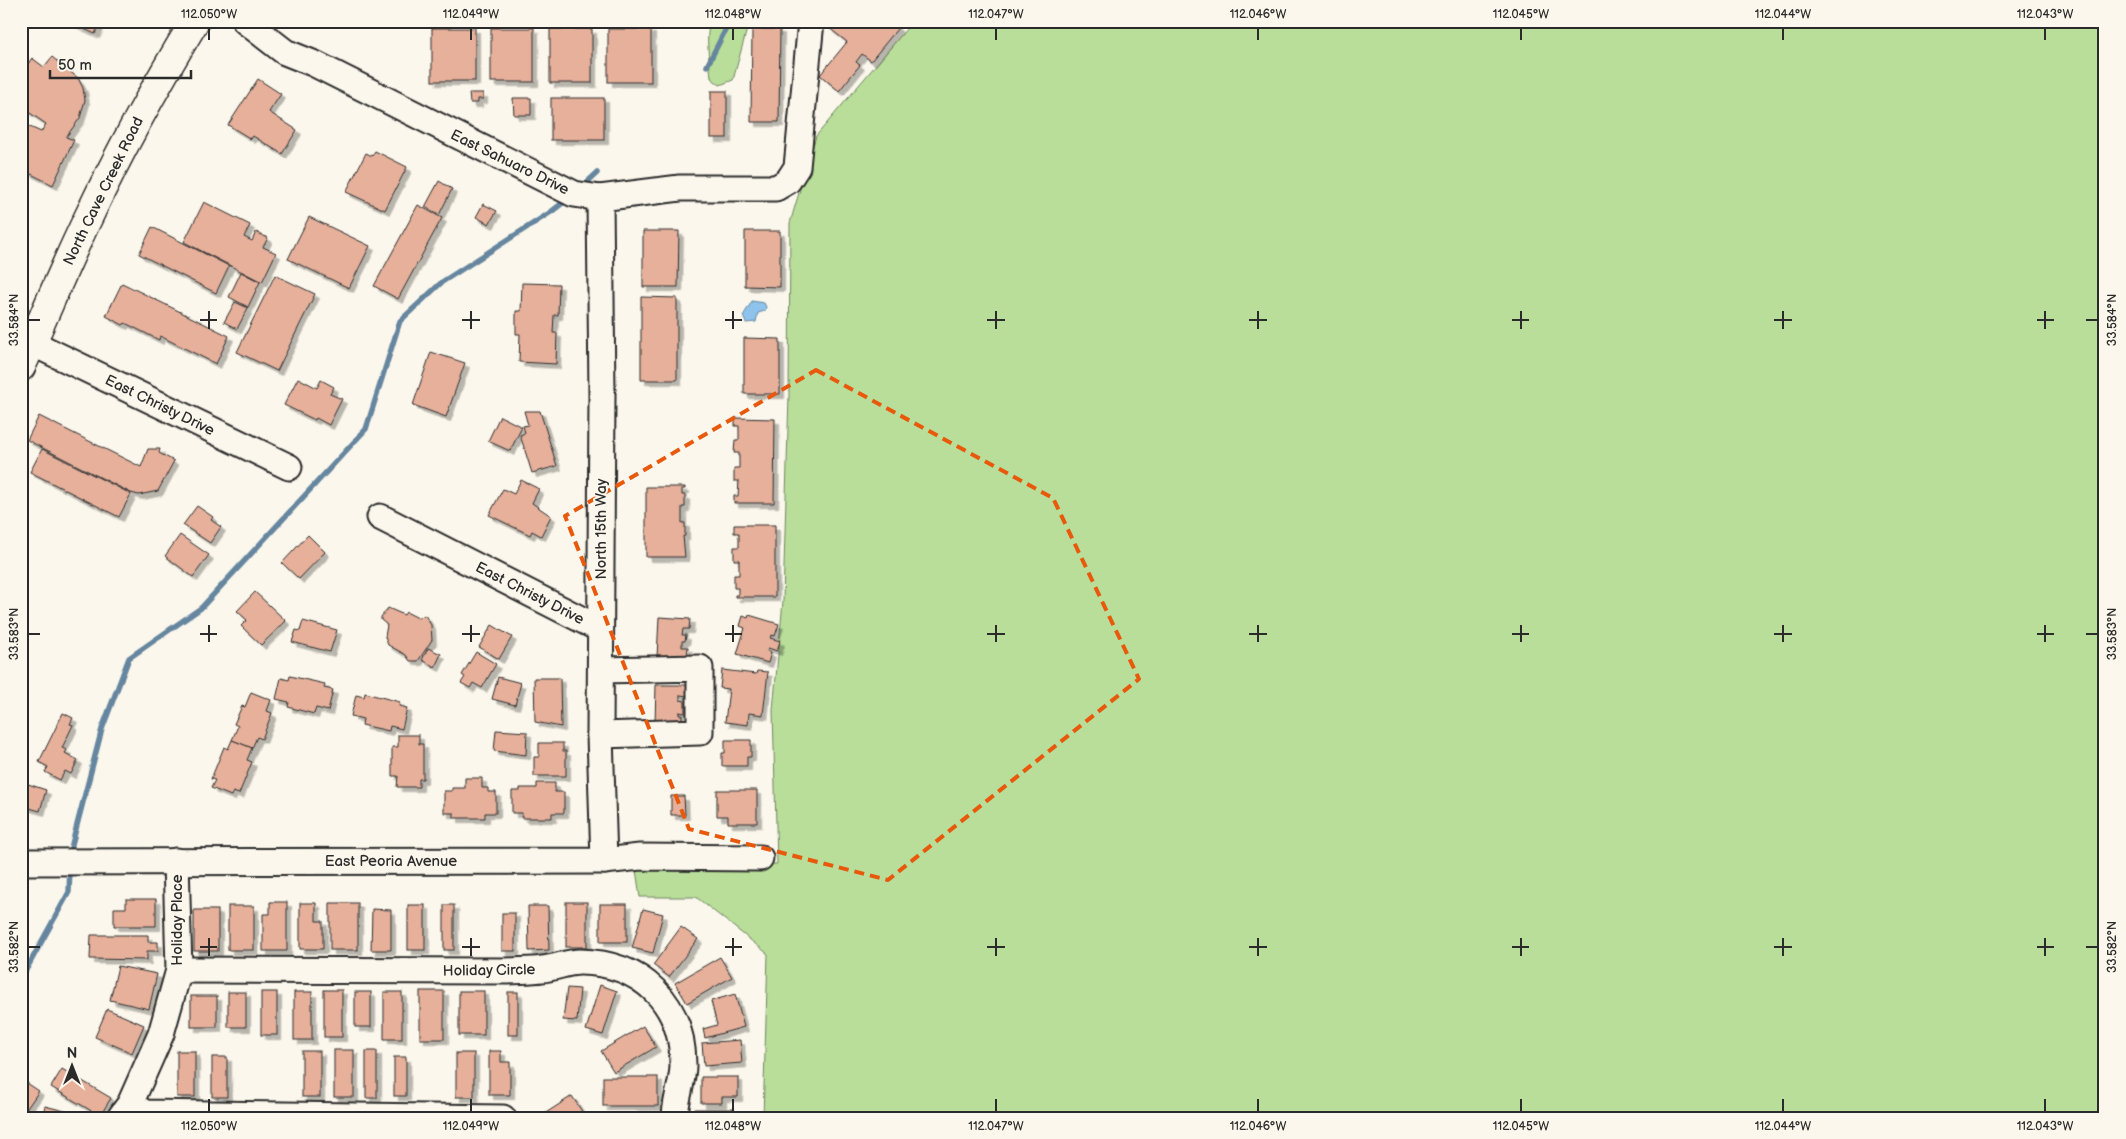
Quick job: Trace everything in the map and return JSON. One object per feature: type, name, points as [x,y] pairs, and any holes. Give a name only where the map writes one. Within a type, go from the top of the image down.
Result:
[{"type":"main road","name":"North Cave Creek Road","points":[[27,355],[87,220],[116,161],[143,110],[195,21]]},
{"type":"street","name":"East Sahuaro Drive","points":[[245,21],[285,52],[315,64],[574,194],[600,198],[680,188],[776,188],[788,181],[798,168],[811,21]]},
{"type":"street","name":"North 15th Way","points":[[600,198],[602,395],[600,735],[604,861]]},
{"type":"street","name":"East Christy Drive","points":[[27,355],[289,468]]},
{"type":"street","name":"East Christy Drive","points":[[380,517],[600,629]]},
{"type":"street","points":[[600,735],[700,732],[700,668],[601,670]]},
{"type":"street","name":"East Peoria Avenue","points":[[21,862],[604,861],[640,857],[760,858]]},
{"type":"street","name":"Holiday Place","points":[[125,1111],[161,1034],[179,970],[176,861]]},
{"type":"street","name":"Holiday Circle","points":[[179,970],[508,971],[542,969],[577,962],[604,963],[628,971],[649,984],[663,998],[673,1016],[682,1040],[683,1066],[675,1118]]},
{"type":"street","points":[[125,1111],[317,1117],[503,1118]]},
{"type":"highlighted area","points":[[816,370],[1053,498],[1139,679],[888,880],[689,829],[565,516]]},
{"type":"green space","points":[[711,21],[772,21],[747,29],[733,80],[720,85],[711,78],[708,33]]},
{"type":"green space","points":[[913,21],[2105,21],[2105,1118],[763,1118],[768,954],[696,897],[640,897],[635,863],[777,864],[773,710],[783,601],[789,395],[790,223],[816,136]]},
{"type":"water","points":[[752,301],[764,303],[765,311],[758,313],[756,322],[746,323],[743,316]]},
{"type":"building","points":[[67,21],[101,21],[95,34]]},
{"type":"building","points":[[835,21],[891,21],[898,28],[871,61],[862,54],[856,62],[860,65],[839,91],[820,75],[847,42],[829,28]]},
{"type":"building","points":[[432,28],[475,28],[475,81],[432,81]]},
{"type":"building","points":[[491,28],[534,28],[534,82],[491,82]]},
{"type":"building","points":[[550,29],[592,29],[592,83],[550,83]]},
{"type":"building","points":[[608,29],[651,29],[651,82],[608,82]]},
{"type":"building","points":[[752,29],[780,29],[779,122],[751,122]]},
{"type":"building","points":[[52,57],[78,78],[83,88],[85,100],[80,118],[66,137],[74,140],[53,185],[21,169],[21,123],[41,132],[46,124],[21,107],[21,60],[27,65],[32,58],[44,67]]},
{"type":"building","points":[[258,79],[281,94],[269,112],[297,130],[282,154],[253,136],[251,139],[228,125]]},
{"type":"building","points":[[711,91],[727,91],[727,138],[711,138]]},
{"type":"building","points":[[469,93],[483,93],[483,99],[478,99],[478,103],[470,103]]},
{"type":"building","points":[[513,98],[531,98],[531,115],[514,115]]},
{"type":"building","points":[[551,98],[604,98],[604,140],[551,140]]},
{"type":"building","points":[[375,151],[407,167],[385,210],[346,192],[366,153],[372,156]]},
{"type":"building","points":[[439,181],[452,189],[439,215],[425,207]]},
{"type":"building","points":[[204,202],[250,225],[244,237],[252,241],[256,232],[268,238],[263,247],[276,253],[262,282],[184,242]]},
{"type":"building","points":[[483,204],[497,211],[489,224],[476,217]]},
{"type":"building","points":[[418,205],[442,218],[398,299],[374,286]]},
{"type":"building","points":[[309,217],[370,246],[349,288],[288,259]]},
{"type":"building","points":[[152,227],[229,266],[216,293],[139,254]]},
{"type":"building","points":[[643,231],[679,231],[678,287],[643,287]]},
{"type":"building","points":[[745,231],[780,231],[780,287],[745,286]]},
{"type":"building","points":[[241,272],[260,282],[248,307],[229,297]]},
{"type":"building","points":[[275,275],[315,294],[277,371],[237,352]]},
{"type":"building","points":[[122,283],[229,336],[216,364],[160,336],[159,340],[106,316]]},
{"type":"building","points":[[522,283],[559,284],[558,315],[554,315],[553,333],[557,333],[556,364],[519,362],[520,334],[516,334],[516,311],[521,311]]},
{"type":"building","points":[[641,297],[677,298],[677,380],[641,380]]},
{"type":"building","points":[[235,302],[248,308],[237,329],[224,322]]},
{"type":"building","points":[[744,338],[780,339],[780,394],[744,394]]},
{"type":"building","points":[[431,352],[465,363],[446,417],[413,405]]},
{"type":"building","points":[[298,378],[317,388],[321,380],[334,387],[330,394],[342,399],[329,425],[284,405]]},
{"type":"building","points":[[524,411],[540,411],[557,466],[532,473],[520,435],[525,433],[523,426],[528,425]]},
{"type":"building","points":[[39,416],[141,467],[148,449],[160,449],[159,453],[174,461],[158,491],[139,495],[131,493],[27,440]]},
{"type":"building","points":[[500,416],[522,427],[510,451],[488,441]]},
{"type":"building","points":[[735,418],[775,419],[774,503],[734,503],[734,496],[738,496],[739,481],[734,481],[734,468],[739,468],[739,453],[734,453],[735,440],[739,440],[739,426],[735,426]]},
{"type":"building","points":[[42,449],[131,494],[119,517],[30,472]]},
{"type":"building","points":[[521,480],[539,489],[532,503],[551,516],[541,536],[532,531],[530,535],[489,515],[503,489],[514,494]]},
{"type":"building","points":[[646,487],[685,487],[685,489],[682,489],[682,495],[685,495],[685,507],[682,507],[682,523],[685,523],[685,536],[683,536],[685,557],[646,557]]},
{"type":"building","points":[[197,506],[213,517],[211,520],[221,527],[210,543],[183,525]]},
{"type":"building","points":[[734,525],[775,525],[775,597],[735,597],[735,595],[738,595],[738,588],[734,588],[734,575],[739,575],[739,560],[734,560],[734,547],[739,547],[739,533],[734,533]]},
{"type":"building","points":[[180,535],[209,555],[193,577],[165,556]]},
{"type":"building","points":[[308,535],[325,552],[299,579],[282,563]]},
{"type":"building","points":[[255,592],[286,621],[261,645],[241,626],[247,620],[237,611]]},
{"type":"building","points":[[388,608],[404,615],[406,612],[418,618],[425,615],[431,625],[432,640],[418,661],[410,661],[406,655],[388,645],[385,637],[387,625],[381,620],[381,617]]},
{"type":"building","points":[[749,615],[779,624],[775,636],[772,635],[770,638],[780,641],[777,651],[768,648],[767,651],[771,653],[768,663],[737,654],[745,628],[740,626],[743,616],[748,618]]},
{"type":"building","points":[[659,617],[690,619],[689,629],[683,629],[682,635],[686,635],[685,641],[682,641],[682,647],[688,647],[687,656],[681,656],[681,658],[657,657]]},
{"type":"building","points":[[303,621],[337,630],[330,652],[292,642],[296,630],[300,631]]},
{"type":"building","points":[[492,625],[512,637],[499,659],[479,647]]},
{"type":"building","points":[[428,648],[441,654],[435,667],[422,660]]},
{"type":"building","points":[[476,652],[496,664],[482,688],[473,683],[470,688],[461,683],[465,677],[462,675]]},
{"type":"building","points":[[722,670],[756,674],[757,671],[768,672],[763,715],[749,713],[748,725],[725,722],[729,689],[720,688]]},
{"type":"building","points":[[290,676],[325,684],[324,688],[333,690],[328,711],[316,708],[314,714],[288,707],[289,702],[276,699],[281,678],[289,680]]},
{"type":"building","points":[[498,677],[521,683],[515,705],[492,699]]},
{"type":"building","points":[[534,678],[560,678],[561,727],[535,722]]},
{"type":"building","points":[[656,685],[688,685],[688,696],[680,695],[680,700],[685,701],[685,713],[679,712],[679,715],[682,715],[682,724],[655,723]]},
{"type":"building","points":[[251,692],[271,700],[267,711],[272,713],[262,739],[257,737],[252,748],[232,740],[238,726],[234,724],[242,706],[245,707]]},
{"type":"building","points":[[365,693],[400,702],[399,706],[407,708],[402,729],[390,726],[389,731],[362,725],[363,719],[351,716],[356,695],[364,697]]},
{"type":"building","points":[[63,713],[73,718],[70,724],[73,725],[62,748],[67,750],[65,753],[78,760],[71,774],[65,771],[60,780],[45,772],[48,767],[39,762]]},
{"type":"building","points":[[496,730],[527,732],[526,755],[494,751]]},
{"type":"building","points":[[398,735],[419,735],[419,744],[423,744],[423,779],[419,779],[419,787],[397,787],[398,776],[392,776],[392,747],[398,747]]},
{"type":"building","points":[[232,740],[252,748],[247,760],[252,762],[239,794],[233,792],[231,796],[211,788],[215,780],[211,779],[224,747],[228,749]]},
{"type":"building","points":[[725,740],[751,740],[751,757],[747,757],[747,766],[722,766]]},
{"type":"building","points":[[539,743],[563,743],[563,751],[566,751],[566,776],[534,776],[534,757],[539,757]]},
{"type":"building","points":[[465,778],[482,778],[482,788],[488,788],[488,792],[496,792],[496,813],[485,813],[485,818],[454,818],[454,813],[444,813],[444,791],[452,791],[452,788],[465,788]]},
{"type":"building","points":[[537,783],[555,783],[555,792],[564,792],[564,813],[552,813],[552,818],[522,818],[522,813],[512,813],[512,791],[520,791],[520,788],[537,788]]},
{"type":"building","points":[[28,784],[46,790],[40,811],[22,806]]},
{"type":"building","points":[[717,790],[757,790],[757,823],[728,823],[728,816],[717,816]]},
{"type":"building","points":[[671,796],[684,796],[685,815],[671,815]]},
{"type":"building","points":[[126,899],[156,899],[156,926],[114,926],[114,908],[126,908]]},
{"type":"building","points":[[270,902],[287,902],[287,951],[263,951],[263,914],[270,914]]},
{"type":"building","points":[[566,902],[587,902],[587,947],[566,947]]},
{"type":"building","points":[[300,903],[316,903],[316,921],[323,921],[323,949],[300,949]]},
{"type":"building","points":[[330,903],[358,903],[358,950],[330,950]]},
{"type":"building","points":[[600,904],[627,904],[627,942],[600,942]]},
{"type":"building","points":[[408,905],[425,905],[425,950],[408,950]]},
{"type":"building","points":[[444,905],[454,905],[454,950],[444,950]]},
{"type":"building","points":[[228,906],[254,906],[254,950],[228,950]]},
{"type":"building","points":[[528,906],[548,906],[549,950],[529,951]]},
{"type":"building","points":[[372,909],[391,910],[391,950],[371,950]]},
{"type":"building","points":[[643,909],[663,914],[653,953],[632,948]]},
{"type":"building","points":[[194,910],[218,910],[218,951],[194,951]]},
{"type":"building","points":[[502,913],[515,913],[515,951],[502,951]]},
{"type":"building","points":[[681,927],[698,939],[669,977],[653,965]]},
{"type":"building","points":[[91,935],[148,935],[148,942],[158,942],[158,951],[147,951],[147,960],[90,959]]},
{"type":"building","points":[[720,957],[732,977],[687,1003],[675,983]]},
{"type":"building","points":[[118,966],[157,974],[149,1009],[110,1000]]},
{"type":"building","points":[[600,985],[617,991],[603,1035],[586,1030]]},
{"type":"building","points":[[567,988],[580,989],[577,1021],[563,1020]]},
{"type":"building","points":[[324,990],[342,990],[342,1037],[324,1037]]},
{"type":"building","points":[[420,991],[444,991],[444,1039],[420,1039]]},
{"type":"building","points":[[459,991],[484,991],[484,1035],[459,1035]]},
{"type":"building","points":[[228,992],[246,992],[246,1027],[228,1027]]},
{"type":"building","points":[[261,992],[277,992],[277,1035],[261,1035]]},
{"type":"building","points":[[294,992],[312,992],[312,1040],[294,1040]]},
{"type":"building","points":[[355,992],[371,992],[371,1027],[355,1027]]},
{"type":"building","points":[[384,992],[402,992],[402,1039],[384,1039]]},
{"type":"building","points":[[508,992],[518,992],[518,1035],[508,1035]]},
{"type":"building","points":[[735,994],[744,1027],[705,1038],[703,1029],[717,1025],[711,1001]]},
{"type":"building","points":[[191,996],[217,996],[217,1027],[191,1027]]},
{"type":"building","points":[[107,1009],[144,1025],[132,1053],[95,1037]]},
{"type":"building","points":[[643,1026],[656,1047],[614,1072],[601,1051]]},
{"type":"building","points":[[740,1040],[742,1063],[704,1066],[702,1043]]},
{"type":"building","points":[[334,1050],[354,1050],[354,1097],[334,1097]]},
{"type":"building","points":[[177,1051],[195,1051],[195,1097],[177,1097]]},
{"type":"building","points":[[302,1051],[320,1051],[320,1097],[302,1097]]},
{"type":"building","points":[[366,1051],[377,1051],[377,1098],[366,1098]]},
{"type":"building","points":[[489,1051],[501,1051],[501,1062],[510,1062],[510,1095],[489,1095]]},
{"type":"building","points":[[456,1053],[474,1053],[474,1097],[456,1097]]},
{"type":"building","points":[[212,1057],[227,1057],[227,1097],[212,1097]]},
{"type":"building","points":[[394,1057],[406,1057],[406,1096],[394,1096]]},
{"type":"building","points":[[62,1069],[111,1098],[100,1116],[51,1087]]},
{"type":"building","points":[[603,1077],[658,1077],[658,1106],[603,1106]]},
{"type":"building","points":[[701,1077],[738,1077],[738,1097],[722,1097],[722,1103],[701,1103]]},
{"type":"building","points":[[21,1079],[39,1091],[21,1117]]},
{"type":"building","points":[[572,1096],[583,1113],[575,1118],[538,1118]]},
{"type":"building","points":[[45,1106],[93,1118],[42,1118]]},
{"type":"building","points":[[695,1109],[734,1109],[734,1118],[695,1118]]},
{"type":"building","points":[[613,1115],[655,1115],[655,1118],[613,1118]]},
{"type":"waterway","points":[[707,66],[730,21]]},
{"type":"waterway","points":[[582,187],[597,173]]},
{"type":"waterway","points":[[71,856],[71,848],[102,729],[129,658],[201,608],[366,429],[400,321],[442,282],[551,212],[569,198]]},
{"type":"waterway","points":[[21,979],[69,892],[70,868]]}]
